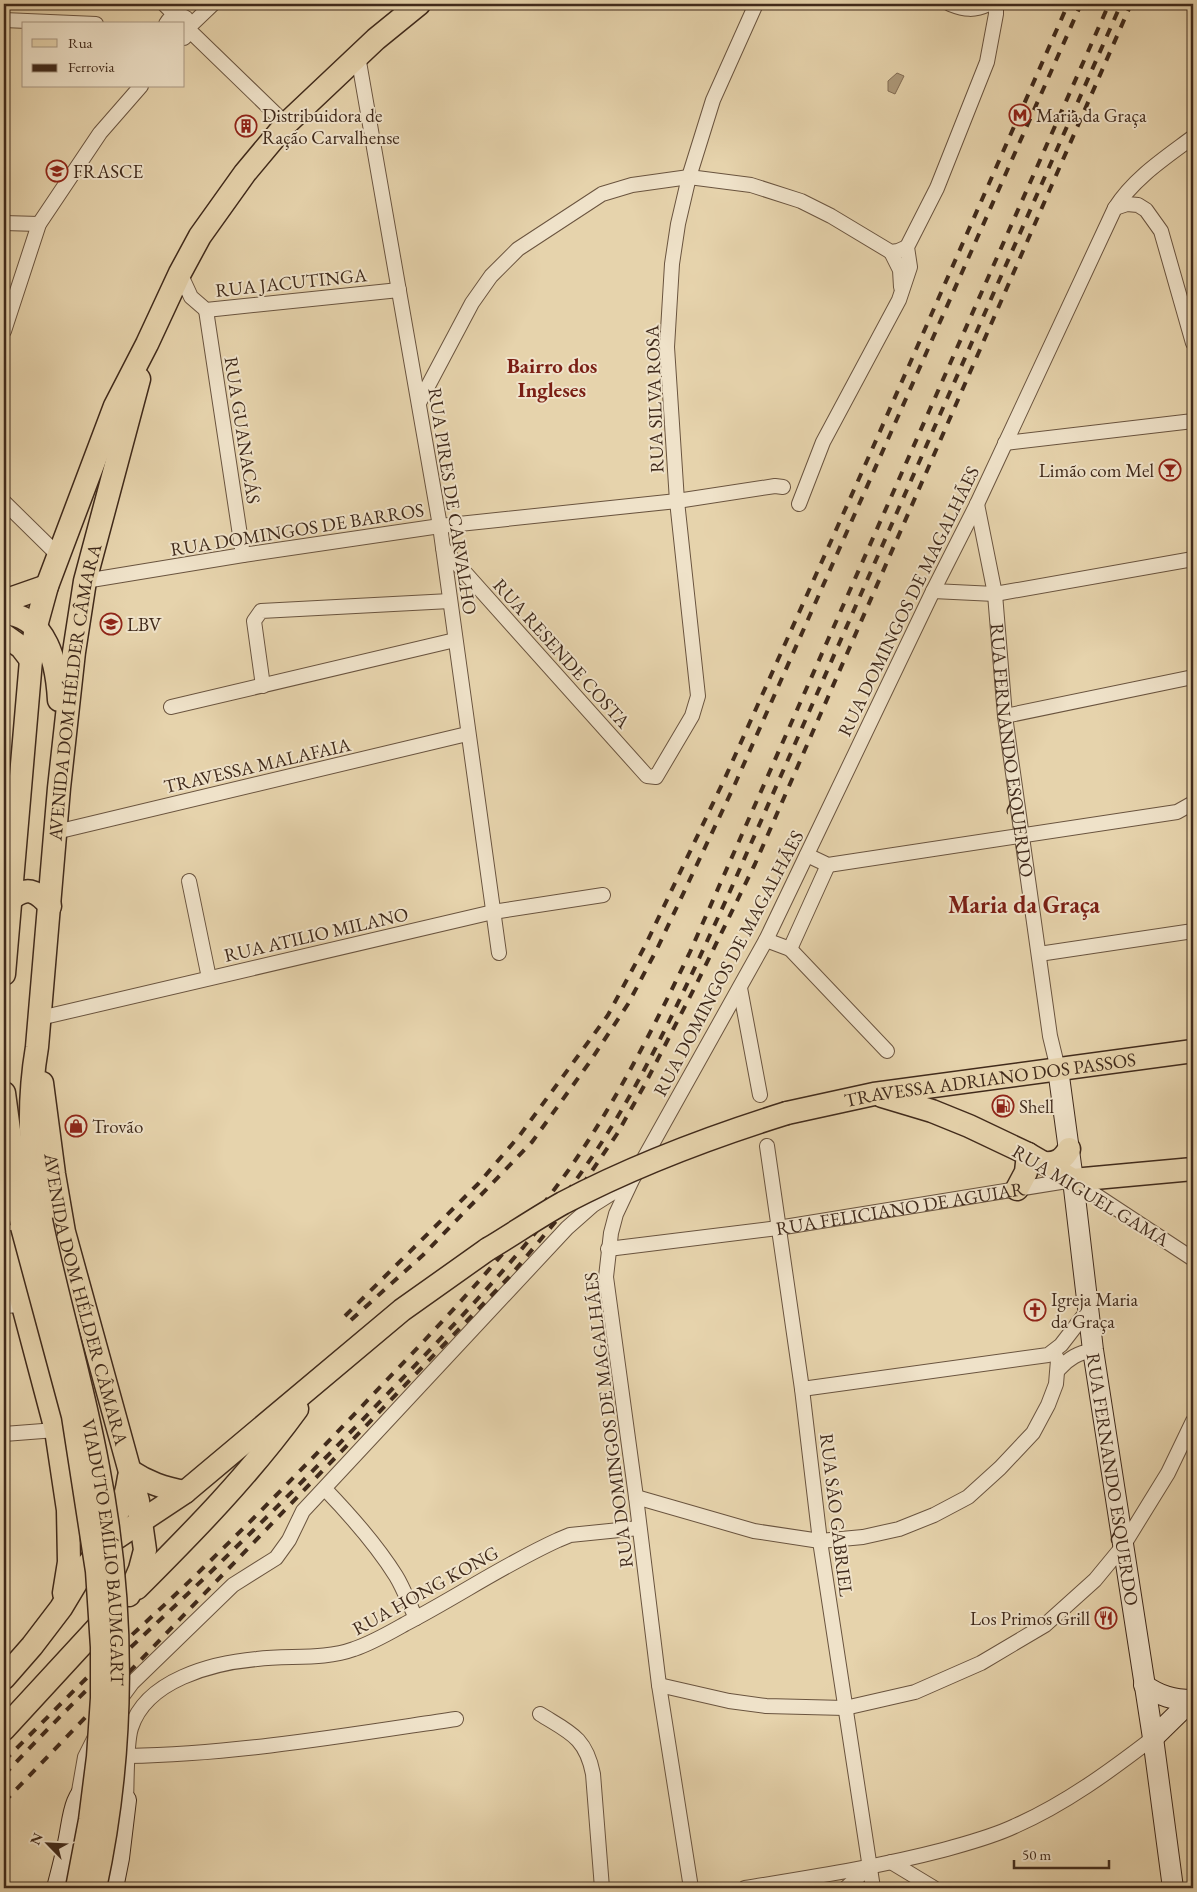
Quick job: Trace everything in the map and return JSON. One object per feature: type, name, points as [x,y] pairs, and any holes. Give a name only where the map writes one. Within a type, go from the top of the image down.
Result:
[{"type":"main road","name":"AVENIDA DOM HÉLDER CÂMARA","points":[[4,974],[31,660],[36,626],[47,586],[115,406],[147,344],[167,298],[200,236],[244,173],[286,124],[395,22],[419,4]]},
{"type":"main road","name":"AVENIDA DOM HÉLDER CÂMARA","points":[[61,1608],[69,1562],[68,1510],[56,1430],[13,1305],[22,1227],[33,1168],[30,1105],[32,1076],[40,1018],[59,788],[74,652],[85,581],[127,429],[147,344]]},
{"type":"main road","points":[[4,601],[47,586]]},
{"type":"main road","points":[[4,613],[24,618],[36,626],[50,649],[58,678],[59,788]]},
{"type":"main road","points":[[4,635],[21,647],[31,660]]},
{"type":"main road","points":[[9,901],[27,890],[42,897],[50,906]]},
{"type":"main road","name":"AVENIDA DOM HÉLDER CÂMARA","points":[[37,1047],[54,1174],[64,1232],[130,1471],[141,1521],[145,1550],[140,1569],[129,1595]]},
{"type":"main road","name":"TRAVESSA ADRIANO DOS PASSOS","points":[[318,1380],[342,1358],[446,1277],[563,1203],[667,1154],[787,1112],[874,1094],[1193,1051]]},
{"type":"main road","name":"AVENIDA DOM HÉLDER CÂMARA","points":[[4,1093],[22,1227]]},
{"type":"main road","name":"RUA MIGUEL GAMA","points":[[874,1094],[941,1115],[1036,1159],[1073,1180]]},
{"type":"main road","points":[[1017,1189],[1036,1159],[1058,1162],[1069,1149]]},
{"type":"main road","name":"RUA FELICIANO DE AGUIAR","points":[[1073,1180],[1193,1169]]},
{"type":"main road","name":"VIADUTO EMÍLIO BAUMGART","points":[[22,1227],[73,1416],[97,1571],[102,1647],[102,1698],[96,1775],[90,1820],[77,1888]]},
{"type":"main road","name":"VIADUTO EMÍLIO BAUMGART","points":[[22,1227],[81,1383],[99,1468],[114,1588],[118,1669],[114,1760],[101,1859],[94,1888]]},
{"type":"main road","points":[[4,1678],[32,1646],[61,1608],[85,1568],[101,1548],[185,1492],[318,1380]]},
{"type":"main road","points":[[4,1729],[113,1611],[202,1524],[262,1454],[318,1380]]},
{"type":"main road","points":[[68,1510],[76,1517],[90,1523],[108,1519],[121,1508],[126,1499],[130,1471],[158,1486],[185,1492]]},
{"type":"main road","name":"AVENIDA DOM HÉLDER CÂMARA","points":[[68,1510],[76,1525],[101,1548]]},
{"type":"main road","points":[[101,1548],[124,1552],[145,1550],[164,1543],[202,1524]]},
{"type":"main road","points":[[61,1608],[92,1577],[104,1570],[114,1574],[118,1581],[118,1591],[113,1611]]},
{"type":"street","points":[[164,4],[170,20],[182,16],[186,18],[188,32],[286,124]]},
{"type":"street","points":[[188,32],[213,4]]},
{"type":"street","name":"RUA SILVA ROSA","points":[[656,777],[692,716],[698,696],[677,501],[667,347],[672,264],[678,224],[689,177],[713,100],[756,4]]},
{"type":"street","points":[[950,4],[964,10],[976,9],[989,4]]},
{"type":"street","points":[[799,504],[823,442],[899,300],[910,267],[907,247],[937,188],[990,51],[996,4]]},
{"type":"street","points":[[4,20],[50,22]]},
{"type":"street","name":"RUA PIRES DE CARVALHO","points":[[358,56],[440,526],[499,953]]},
{"type":"street","points":[[4,332],[6,317],[39,224],[100,133],[139,88]]},
{"type":"street","name":"RUA DOMINGOS DE MAGALHÃES","points":[[691,1888],[659,1685],[606,1278],[608,1248],[616,1214],[632,1180],[766,940],[933,591],[977,504],[1115,208],[1136,181],[1193,137]]},
{"type":"street","points":[[419,403],[472,303],[491,276],[518,249],[602,194],[632,185],[689,177],[751,185],[802,201],[891,252],[900,270],[899,300]]},
{"type":"street","points":[[1115,208],[1127,204],[1138,206],[1146,210],[1162,231],[1193,343]]},
{"type":"street","points":[[4,223],[39,224]]},
{"type":"street","points":[[891,252],[907,247]]},
{"type":"street","name":"RUA JACUTINGA","points":[[180,273],[190,297],[206,310],[399,290]]},
{"type":"street","name":"RUA JACUTINGA","points":[[167,298],[190,297]]},
{"type":"street","name":"RUA GUANACÁS","points":[[206,310],[243,555]]},
{"type":"street","points":[[1005,443],[1193,421]]},
{"type":"street","name":"RUA DOMINGOS DE BARROS","points":[[85,581],[243,555],[440,526],[677,501],[775,486],[783,487]]},
{"type":"street","points":[[4,502],[59,556]]},
{"type":"street","name":"RUA FERNANDO ESQUERDO","points":[[977,504],[995,594],[1005,716],[1050,1036],[1058,1069],[1093,1350],[1153,1738],[1172,1888]]},
{"type":"street","name":"RUA RESENDE COSTA","points":[[443,548],[648,776],[656,777]]},
{"type":"street","points":[[933,591],[995,594],[1193,560]]},
{"type":"street","points":[[263,686],[254,621],[260,611],[450,601]]},
{"type":"street","points":[[171,707],[455,640]]},
{"type":"street","points":[[1005,716],[1193,677]]},
{"type":"street","name":"TRAVESSA MALAFAIA","points":[[56,832],[468,734]]},
{"type":"street","points":[[1177,812],[1193,803]]},
{"type":"street","points":[[807,855],[828,865],[1022,834],[1177,812],[1193,815]]},
{"type":"street","points":[[790,949],[828,865]]},
{"type":"street","points":[[189,881],[209,978]]},
{"type":"street","name":"RUA ATILIO MILANO","points":[[40,1018],[493,912],[603,895]]},
{"type":"street","points":[[1038,954],[1193,930]]},
{"type":"street","points":[[766,940],[790,949],[887,1051]]},
{"type":"street","points":[[740,988],[760,1095]]},
{"type":"street","name":"RUA SÃO GABRIEL","points":[[767,1146],[802,1389],[820,1541],[873,1888]]},
{"type":"street","points":[[57,1888],[77,1802],[85,1757],[97,1734],[121,1698],[139,1676],[233,1585],[276,1558],[289,1540],[303,1511],[567,1228],[592,1205],[632,1180]]},
{"type":"street","name":"RUA FELICIANO DE AGUIAR","points":[[608,1248],[778,1228],[1073,1180]]},
{"type":"street","name":"RUA MIGUEL GAMA","points":[[1073,1180],[1193,1259]]},
{"type":"street","points":[[802,1389],[1048,1355],[1076,1327],[1088,1310]]},
{"type":"street","points":[[1059,1369],[1068,1359],[1080,1353],[1093,1350]]},
{"type":"street","points":[[636,1497],[754,1532],[820,1541],[863,1537],[899,1529],[934,1515],[968,1497],[1000,1468],[1033,1433],[1048,1405],[1056,1384],[1059,1369],[1058,1360],[1053,1352]]},
{"type":"street","points":[[659,1685],[729,1701],[766,1706],[845,1708],[915,1692],[981,1663],[1045,1625],[1095,1580],[1123,1546],[1168,1473],[1193,1421]]},
{"type":"street","points":[[4,1434],[56,1430]]},
{"type":"street","points":[[325,1489],[353,1518],[381,1553],[397,1577],[416,1618]]},
{"type":"street","name":"RUA HONG KONG","points":[[130,1730],[141,1708],[150,1697],[169,1684],[195,1672],[256,1659],[330,1654],[353,1650],[416,1618],[558,1540],[570,1535],[639,1528]]},
{"type":"street","points":[[1144,1685],[1163,1696],[1176,1700],[1193,1700]]},
{"type":"street","points":[[746,1888],[870,1867],[982,1839],[1016,1826],[1084,1788],[1153,1738],[1193,1700]]},
{"type":"street","points":[[540,1714],[573,1735],[583,1744],[590,1757],[602,1888]]},
{"type":"street","points":[[128,1756],[154,1756],[282,1744],[456,1719]]},
{"type":"street","points":[[97,1734],[104,1728],[117,1724],[130,1730],[126,1800],[119,1858],[113,1888]]},
{"type":"street","points":[[77,1802],[92,1783],[98,1781],[107,1783],[117,1789],[126,1800]]},
{"type":"street","points":[[891,1862],[934,1888]]},
{"type":"street","points":[[846,1888],[870,1867]]},
{"type":"shaded area","points":[[897,73],[904,76],[895,94],[888,91],[888,81]]},
{"type":"railway","points":[[345,1316],[478,1184],[520,1135],[608,1015],[646,944],[725,778],[1068,4]]},
{"type":"railway","points":[[351,1320],[423,1255],[532,1142],[589,1063],[628,1004],[657,949],[735,784],[1081,4]]},
{"type":"railway","points":[[4,1761],[106,1659],[253,1519],[409,1357],[504,1252],[549,1197],[604,1116],[663,1008],[690,952],[1109,4]]},
{"type":"railway","points":[[4,1775],[120,1657],[273,1511],[456,1323],[536,1232],[585,1168],[607,1134],[656,1047],[727,898],[1121,4]]},
{"type":"railway","points":[[4,1802],[511,1275],[566,1209],[617,1134],[696,985],[755,864],[1131,4]]},
{"type":"place","name":"Maria da Graça","points":[[1020,115]]},
{"type":"place","name":"Distribuidora de Ração Carvalhense","points":[[246,126]]},
{"type":"place","name":"FRASCE","points":[[57,171]]},
{"type":"place","name":"Limão com Mel","points":[[1170,470]]},
{"type":"place","name":"LBV","points":[[111,624]]},
{"type":"place","name":"Shell","points":[[1003,1106]]},
{"type":"place","name":"Trovão","points":[[76,1126]]},
{"type":"place","name":"Igreja Maria da Graça","points":[[1035,1310]]},
{"type":"place","name":"Los Primos Grill","points":[[1106,1618]]},
{"type":"district","name":"Bairro dos Ingleses","points":[[552,378]]},
{"type":"district","name":"Maria da Graça","points":[[1024,905]]}]
